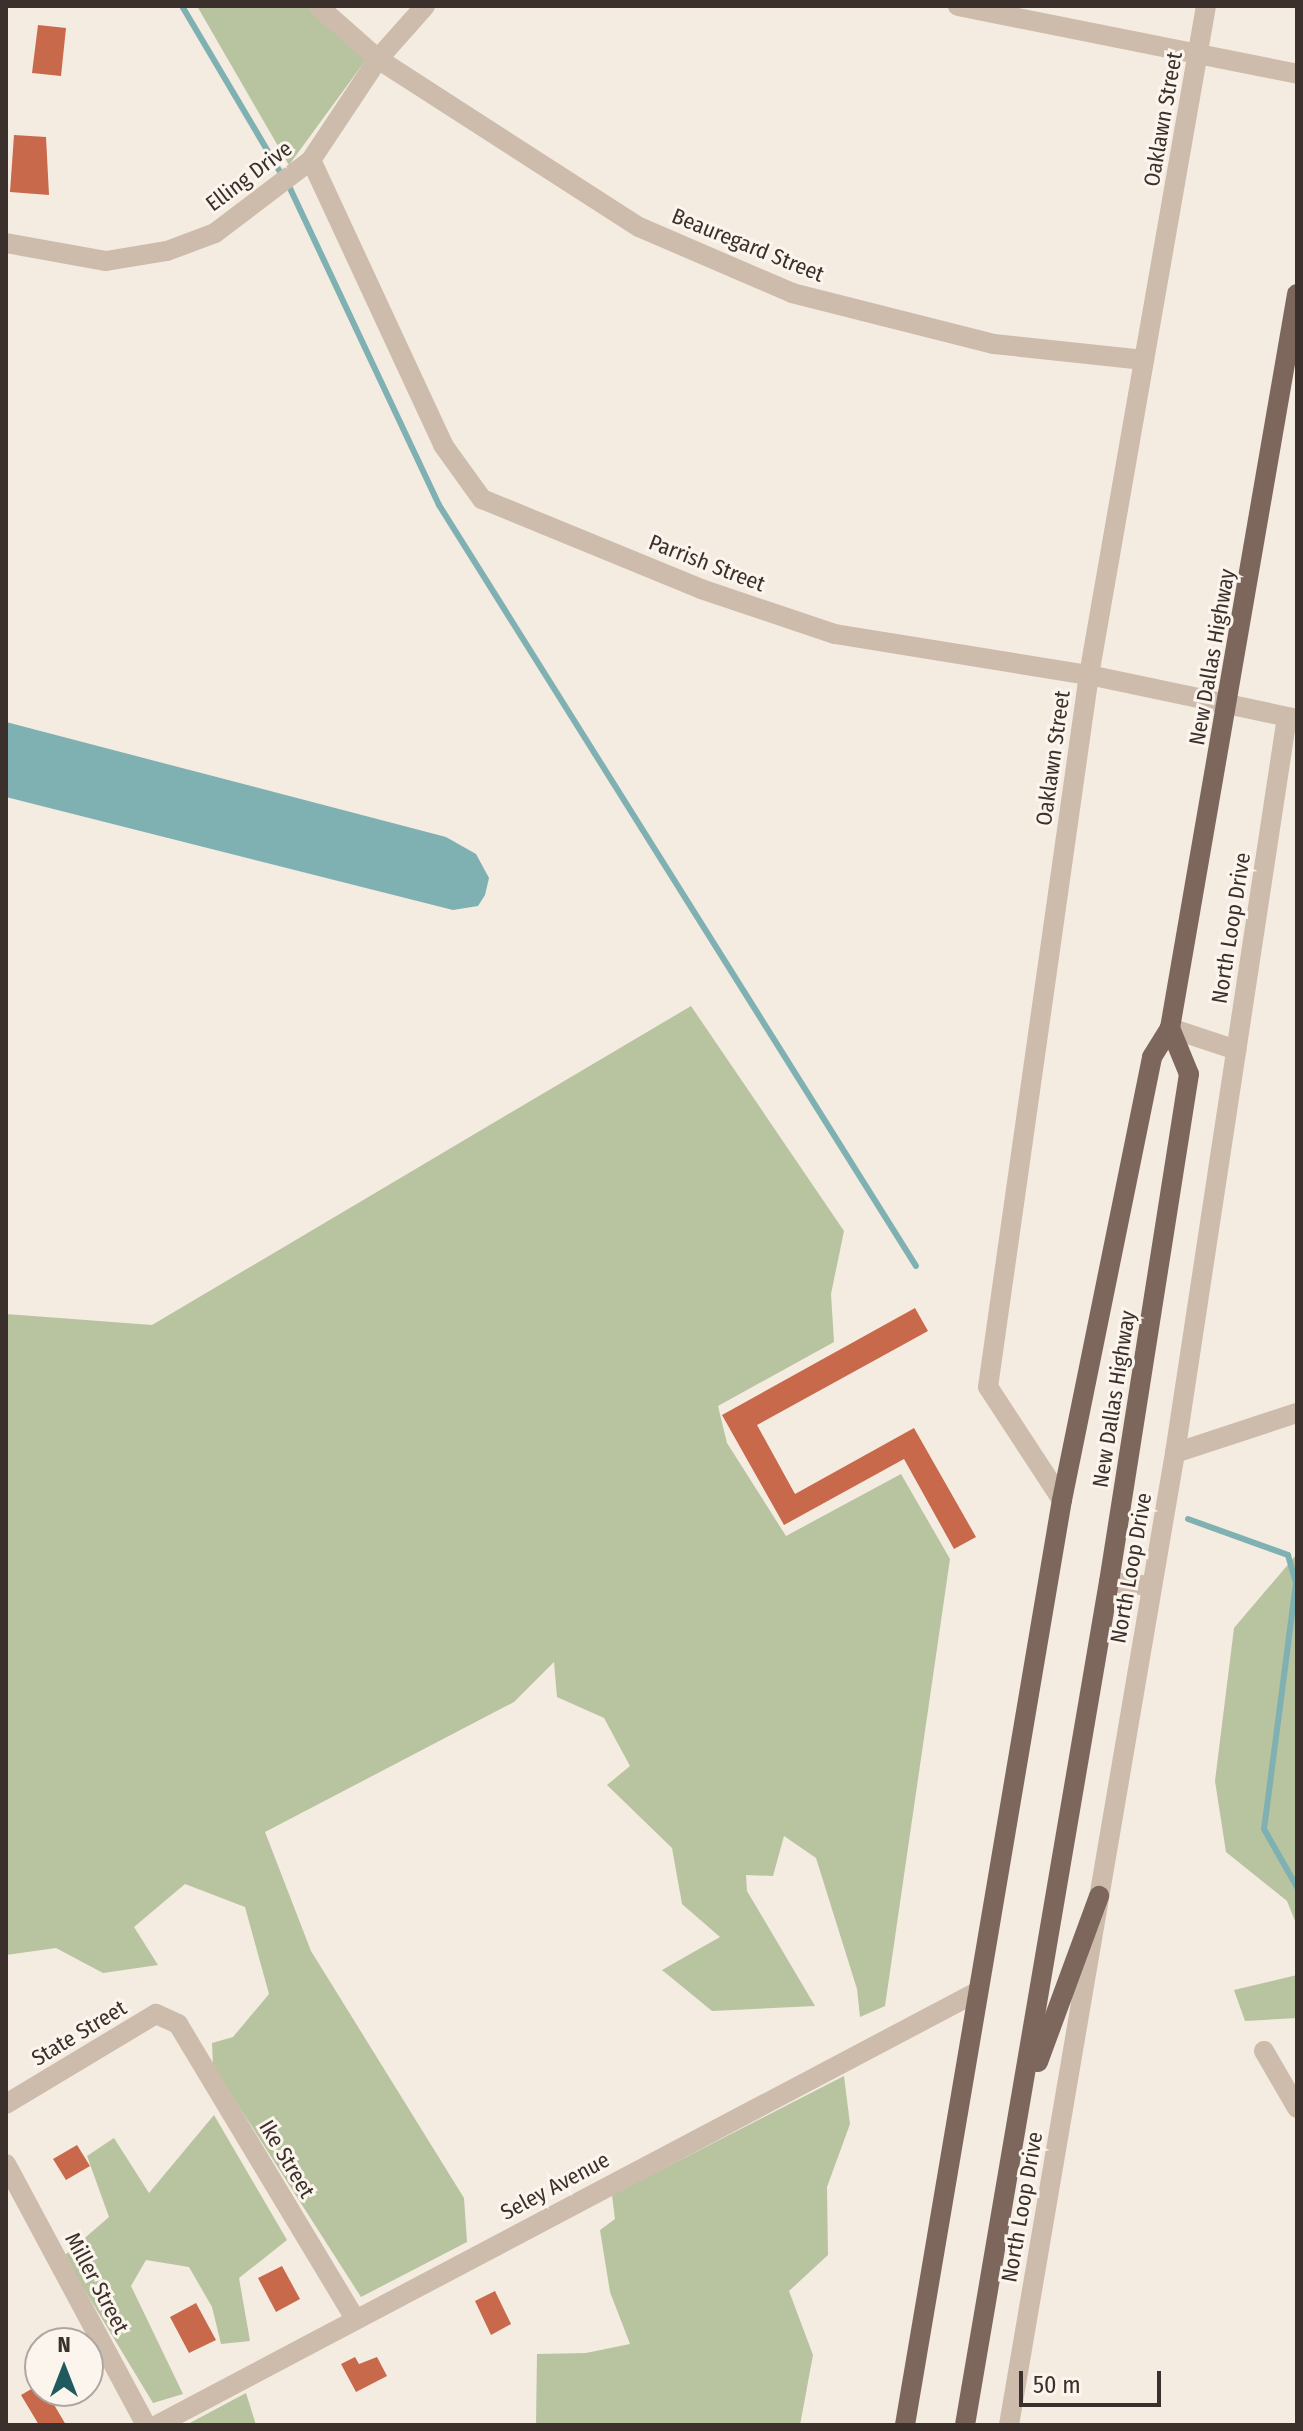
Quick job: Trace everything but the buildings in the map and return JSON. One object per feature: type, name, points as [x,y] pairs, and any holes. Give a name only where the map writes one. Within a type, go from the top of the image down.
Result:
[{"type":"main road","name":"New Dallas Highway","points":[[1062,1500],[1152,1057],[1170,1028],[1297,294]]},
{"type":"main road","name":"New Dallas Highway","points":[[1076,1780],[1189,1074],[1170,1028]]},
{"type":"main road","points":[[905,2425],[1062,1500]]},
{"type":"main road","name":"North Loop Drive","points":[[965,2425],[1076,1780]]},
{"type":"main road","points":[[1021,2107],[1099,1896]]},
{"type":"street","points":[[318,6],[378,59]]},
{"type":"street","name":"Elling Drive","points":[[6,243],[106,261],[167,251],[215,233],[276,191],[306,164],[378,59],[425,6]]},
{"type":"street","points":[[958,6],[1297,74]]},
{"type":"street","name":"Oaklawn Street","points":[[1062,1500],[988,1387],[1089,675],[1206,6]]},
{"type":"street","name":"Beauregard Street","points":[[378,59],[639,227],[792,293],[994,344],[1144,360]]},
{"type":"street","name":"Parrish Street","points":[[306,164],[443,445],[482,499],[701,589],[835,634],[1089,675],[1292,718]]},
{"type":"street","name":"North Loop Drive","points":[[1009,2425],[1175,1453],[1236,1050],[1292,718]]},
{"type":"street","points":[[1170,1028],[1236,1050]]},
{"type":"street","points":[[1175,1453],[1297,1413]]},
{"type":"street","points":[[1109,1582],[1152,1586]]},
{"type":"street","name":"Seley Avenue","points":[[157,2425],[977,1992]]},
{"type":"street","name":"State Street","points":[[6,2104],[156,2014],[178,2024]]},
{"type":"street","name":"Ike Street","points":[[178,2024],[355,2319]]},
{"type":"street","points":[[1264,2051],[1297,2108]]},
{"type":"street","name":"Miller Street","points":[[6,2164],[146,2425]]},
{"type":"green space","points":[[197,6],[309,6],[368,57],[289,165]]},
{"type":"green space","points":[[691,1006],[844,1231],[831,1294],[834,1342],[718,1406],[727,1443],[786,1536],[901,1474],[950,1559],[885,2006],[860,2017],[857,1989],[816,1858],[784,1836],[773,1876],[746,1875],[747,1891],[815,2006],[712,2011],[662,1970],[720,1937],[682,1904],[672,1848],[607,1785],[630,1766],[604,1718],[557,1697],[554,1662],[514,1702],[265,1832],[311,1951],[464,2198],[467,2242],[361,2297],[213,2066],[212,2043],[233,2037],[269,1994],[245,1907],[185,1884],[134,1927],[158,1965],[103,1973],[56,1948],[6,1955],[6,1314],[152,1325]]},
{"type":"green space","points":[[1297,1554],[1297,1926],[1287,1901],[1226,1852],[1215,1781],[1234,1628]]},
{"type":"green space","points":[[1297,1975],[1297,2018],[1245,2021],[1234,1990]]},
{"type":"green space","points":[[844,2076],[850,2124],[827,2187],[828,2255],[789,2291],[813,2355],[800,2425],[536,2425],[537,2354],[586,2353],[630,2344],[610,2292],[600,2230],[615,2219],[612,2195]]},
{"type":"green space","points":[[214,2115],[287,2240],[239,2278],[250,2341],[221,2344],[212,2307],[189,2267],[146,2260],[131,2286],[183,2394],[153,2403],[64,2256],[109,2217],[87,2156],[114,2138],[149,2193]]},
{"type":"green space","points":[[246,2393],[256,2425],[186,2425]]},
{"type":"water","points":[[6,722],[446,837],[476,854],[489,878],[485,895],[478,906],[453,910],[6,797]]},
{"type":"waterway","points":[[182,6],[282,175]]},
{"type":"waterway","points":[[288,184],[439,505],[916,1266]]},
{"type":"waterway","points":[[1188,1519],[1288,1555],[1296,1583],[1264,1829],[1297,1887]]}]
